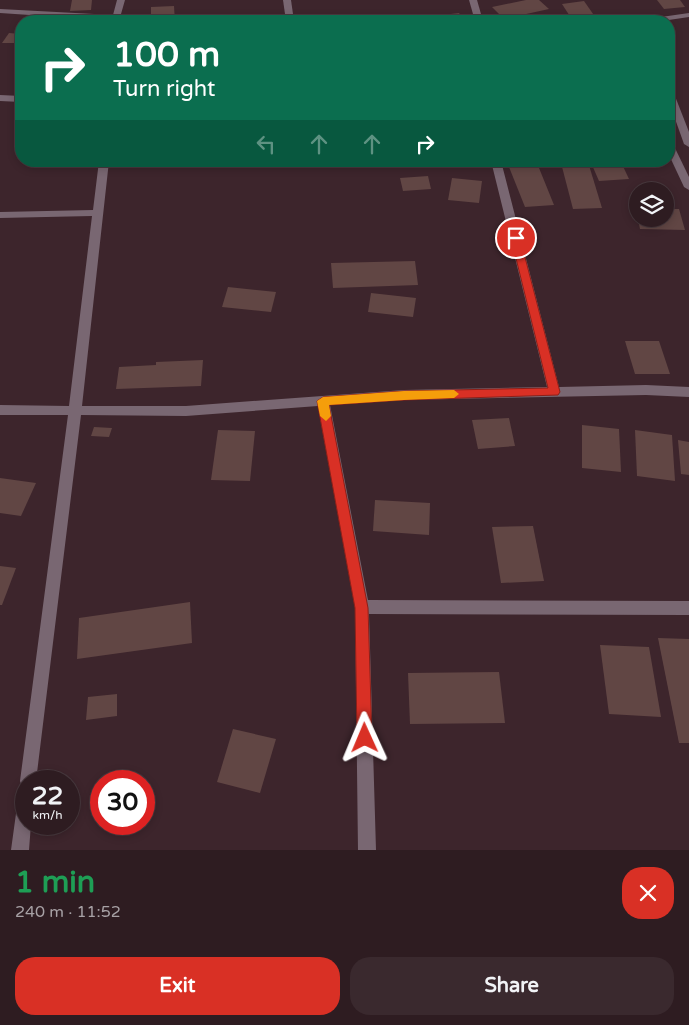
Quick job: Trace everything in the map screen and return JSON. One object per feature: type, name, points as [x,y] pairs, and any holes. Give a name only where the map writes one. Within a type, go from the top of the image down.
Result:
[{"type":"street","points":[[116,15],[120,0],[128,0]]},
{"type":"street","points":[[287,0],[289,15]]},
{"type":"street","points":[[473,0],[477,15]]},
{"type":"street","points":[[0,11],[51,15]]},
{"type":"street","points":[[675,17],[689,15]]},
{"type":"street","points":[[0,98],[15,99]]},
{"type":"street","points":[[675,107],[689,144],[675,145]]},
{"type":"street","points":[[675,158],[689,187]]},
{"type":"street","points":[[29,770],[75,411],[103,167]]},
{"type":"street","points":[[498,167],[554,392]]},
{"type":"street","points":[[0,215],[98,213]]},
{"type":"street","points":[[0,410],[186,411],[404,395],[646,390],[689,392]]},
{"type":"street","points":[[323,401],[362,608],[367,850]]},
{"type":"street","points":[[362,608],[689,608]]},
{"type":"street","points":[[20,850],[22,835]]},
{"type":"building","points":[[72,0],[92,0],[91,10],[70,11]]},
{"type":"building","points":[[526,0],[539,0],[549,9],[522,15],[500,15],[492,7]]},
{"type":"building","points":[[657,0],[680,0],[685,7],[664,9]]},
{"type":"building","points":[[584,1],[594,15],[569,15],[562,4]]},
{"type":"building","points":[[174,6],[175,15],[151,15],[151,7]]},
{"type":"building","points":[[459,13],[460,15],[442,15]]},
{"type":"building","points":[[9,33],[15,34],[14,43],[2,43]]},
{"type":"building","points":[[509,167],[539,167],[554,205],[525,207]]},
{"type":"building","points":[[562,167],[590,167],[602,208],[573,209]]},
{"type":"building","points":[[593,167],[623,167],[629,179],[599,181]]},
{"type":"building","points":[[428,176],[431,189],[403,191],[400,178]]},
{"type":"building","points":[[452,178],[482,181],[479,203],[448,200]]},
{"type":"building","points":[[674,209],[679,209],[685,230],[640,229],[640,227],[674,227]]},
{"type":"building","points":[[415,261],[418,285],[333,288],[331,263]]},
{"type":"building","points":[[228,287],[276,292],[271,312],[222,307]]},
{"type":"building","points":[[371,293],[416,298],[413,317],[368,312]]},
{"type":"building","points":[[625,341],[659,341],[670,374],[635,374]]},
{"type":"building","points":[[203,360],[201,386],[116,389],[119,367],[156,365],[156,362]]},
{"type":"building","points":[[509,418],[515,446],[478,449],[472,420]]},
{"type":"building","points":[[582,425],[619,429],[621,472],[582,468]]},
{"type":"building","points":[[94,427],[112,428],[109,437],[91,436]]},
{"type":"building","points":[[218,430],[255,431],[250,481],[211,480]]},
{"type":"building","points":[[635,430],[672,435],[675,481],[637,476]]},
{"type":"building","points":[[678,440],[689,442],[689,475],[681,474]]},
{"type":"building","points":[[0,478],[36,483],[21,516],[0,513]]},
{"type":"building","points":[[375,500],[430,503],[429,535],[373,531]]},
{"type":"building","points":[[533,526],[544,581],[501,583],[492,527]]},
{"type":"building","points":[[0,566],[16,568],[2,605],[0,605]]},
{"type":"building","points":[[190,602],[192,643],[77,659],[79,618]]},
{"type":"building","points":[[658,638],[689,639],[689,743],[679,743]]},
{"type":"building","points":[[600,645],[649,647],[661,717],[609,714]]},
{"type":"building","points":[[499,672],[505,723],[410,724],[408,673]]},
{"type":"building","points":[[117,694],[117,716],[86,720],[88,697]]},
{"type":"building","points":[[233,729],[276,739],[260,793],[217,782]]},
{"type":"slow traffic","points":[[326,416],[323,401],[404,395],[454,394]]},
{"type":"route","points":[[365,738],[362,608],[323,401],[404,395],[554,392],[516,238]]}]
